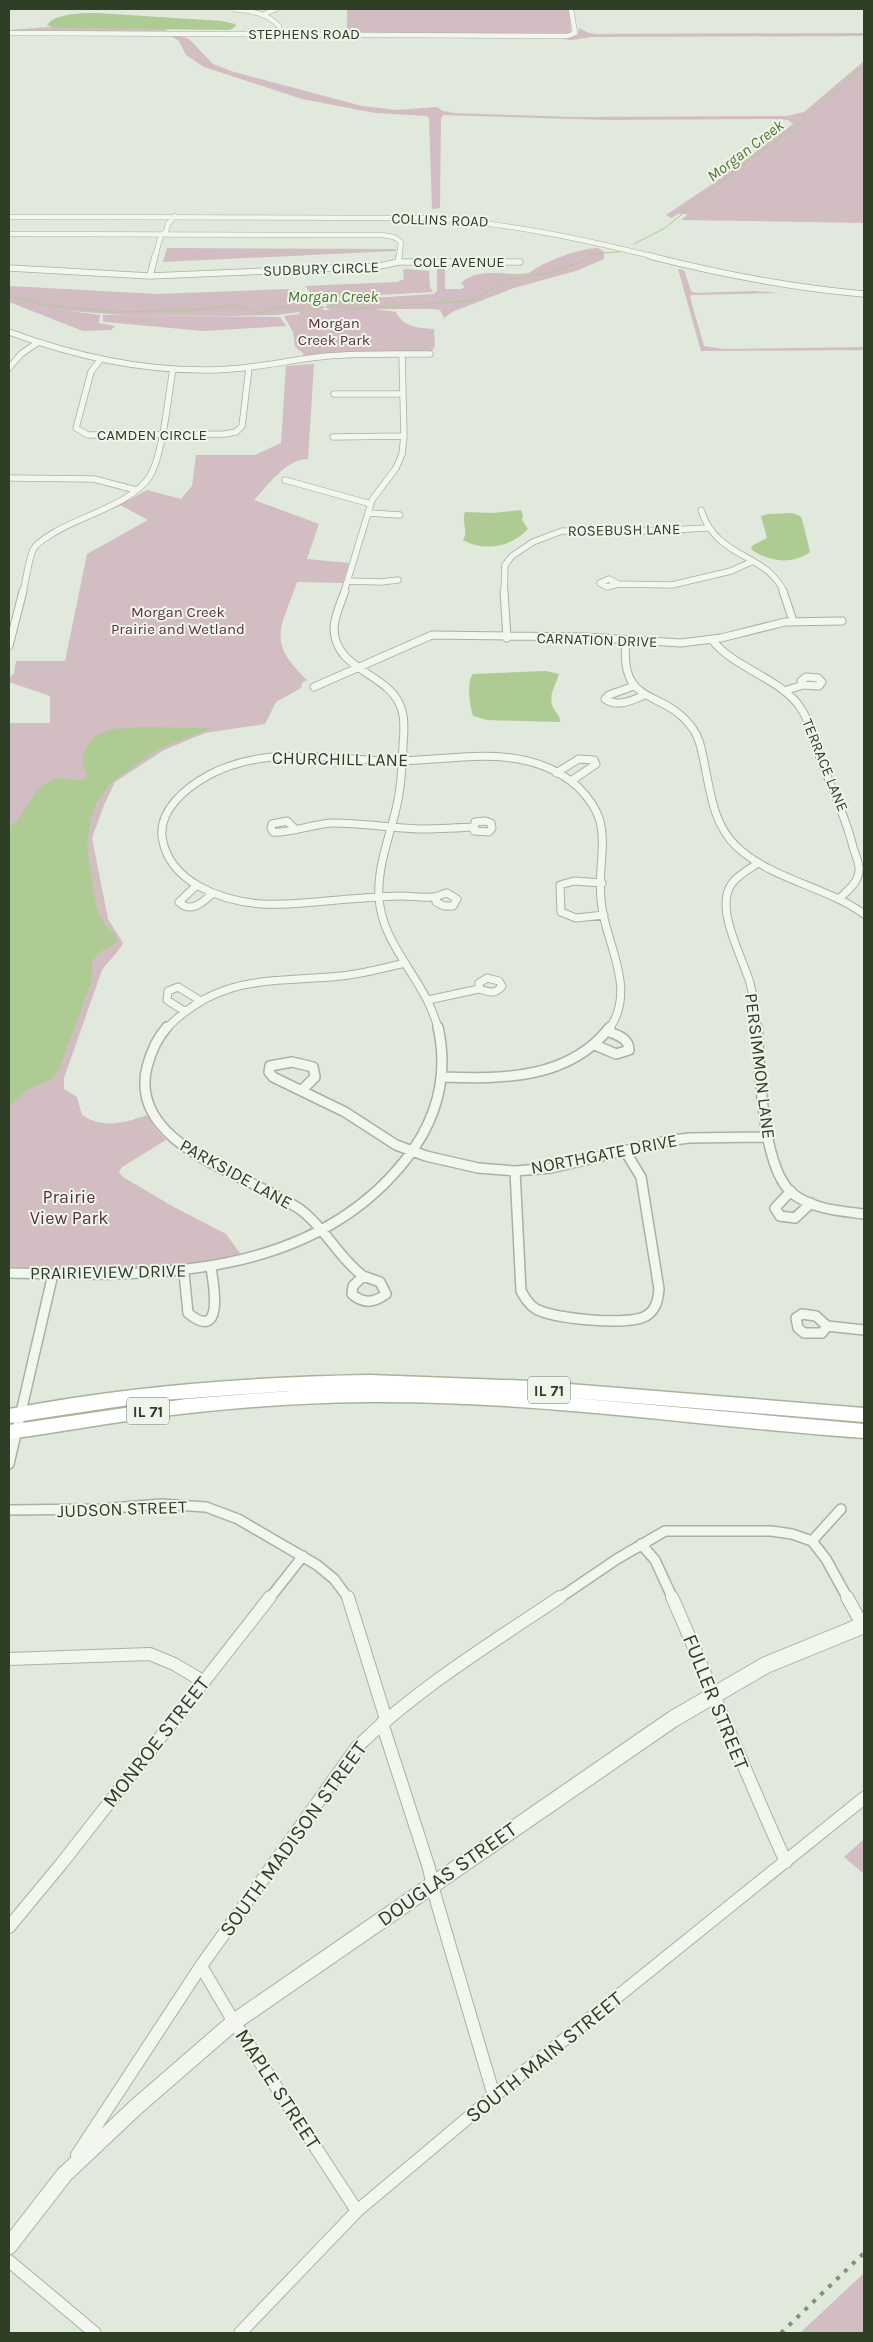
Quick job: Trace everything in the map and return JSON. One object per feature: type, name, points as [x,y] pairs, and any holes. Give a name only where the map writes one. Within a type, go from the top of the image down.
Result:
[{"type":"main road","name":"IL 71","points":[[13,1423],[181,1392],[291,1384],[369,1383],[486,1385],[864,1415]]},
{"type":"main road","name":"IL 71","points":[[13,1423],[100,1417],[234,1401],[399,1395],[582,1405],[864,1431]]},
{"type":"street","points":[[234,9],[262,15],[277,24],[280,34]]},
{"type":"street","points":[[262,15],[276,9]]},
{"type":"street","name":"STEPHENS ROAD","points":[[9,33],[568,36],[575,33],[571,9]]},
{"type":"street","name":"COLLINS ROAD","points":[[9,215],[442,215],[506,220],[545,227],[776,282],[818,288],[864,290]]},
{"type":"street","points":[[161,235],[158,232],[162,216]]},
{"type":"street","points":[[150,276],[161,235],[166,232],[168,224],[175,216]]},
{"type":"street","name":"COLLINS ROAD","points":[[175,216],[442,219],[503,223],[769,284],[819,292],[864,294]]},
{"type":"street","name":"SUDBURY CIRCLE","points":[[9,234],[388,236],[401,242],[398,262],[380,266],[150,276],[9,268]]},
{"type":"street","name":"COLE AVENUE","points":[[398,262],[520,262]]},
{"type":"street","points":[[9,332],[37,343],[100,360],[173,369],[249,368],[327,356],[430,354]]},
{"type":"street","points":[[9,368],[13,360],[37,343]]},
{"type":"street","name":"PRAIRIEVIEW DRIVE","points":[[9,1273],[134,1275],[184,1272],[211,1268],[252,1258],[287,1246],[322,1230],[360,1205],[382,1186],[412,1152],[427,1127],[440,1091],[442,1077],[441,1045],[433,1010],[389,936],[383,920],[379,898],[382,855],[398,801],[403,713],[397,698],[386,686],[343,657],[337,649],[333,638],[334,626],[371,504],[400,461],[404,436],[402,354]]},
{"type":"street","name":"CAMDEN CIRCLE","points":[[100,360],[91,372],[76,428],[88,435],[225,434],[236,432],[242,426],[249,368]]},
{"type":"street","points":[[9,646],[32,554],[37,545],[46,538],[136,490],[145,482],[154,468],[173,369]]},
{"type":"street","points":[[334,394],[403,394]]},
{"type":"street","points":[[332,437],[404,436]]},
{"type":"street","points":[[9,478],[94,479],[136,490]]},
{"type":"street","points":[[285,480],[371,504]]},
{"type":"street","points":[[701,510],[707,528],[726,547],[765,569],[779,583],[793,621]]},
{"type":"street","points":[[368,513],[400,515]]},
{"type":"street","name":"ROSEBUSH LANE","points":[[507,638],[503,576],[505,566],[512,556],[533,542],[562,531],[707,528]]},
{"type":"street","points":[[618,584],[672,584],[693,581],[731,571],[751,562]]},
{"type":"street","points":[[348,581],[381,582],[398,580]]},
{"type":"street","name":"CARNATION DRIVE","points":[[314,687],[432,635],[459,634],[507,638],[585,637],[681,643],[712,640],[793,621],[842,621]]},
{"type":"street","name":"TERRACE LANE","points":[[712,640],[721,651],[733,660],[784,691],[796,702],[809,720],[824,768],[845,816],[860,872],[856,882],[841,897]]},
{"type":"street","points":[[626,641],[622,661],[624,672],[634,686],[645,695],[682,716],[693,727],[699,741],[714,813],[724,832],[736,847],[758,863],[841,897],[864,914]]},
{"type":"street","points":[[784,691],[803,685]]},
{"type":"street","points":[[634,686],[609,695],[605,699],[612,704],[618,704],[645,695]]},
{"type":"street","name":"CHURCHILL LANE","points":[[437,898],[415,896],[263,904],[213,893],[180,873],[169,860],[162,842],[163,824],[168,810],[180,794],[196,781],[217,770],[244,761],[272,757],[401,761],[480,756],[506,757],[532,764],[571,781],[593,804],[600,819],[604,856],[601,899],[615,949],[621,990],[618,1012],[608,1031],[595,1046],[575,1059],[538,1073],[502,1078],[442,1077]]},
{"type":"street","points":[[556,773],[579,758],[586,757],[594,760],[596,764],[593,767],[571,781]]},
{"type":"street","points":[[294,828],[331,823],[418,828],[473,827]]},
{"type":"street","name":"PERSIMMON LANE","points":[[758,863],[733,882],[726,896],[726,909],[756,1008],[762,1094],[775,1167],[781,1180],[791,1191],[811,1203],[829,1209],[864,1214]]},
{"type":"street","points":[[602,883],[574,881],[560,885],[561,912],[577,919],[604,915]]},
{"type":"street","points":[[197,885],[181,898],[179,902],[182,906],[188,908],[196,907],[213,893]]},
{"type":"street","name":"PARKSIDE LANE","points":[[363,1276],[322,1230],[300,1209],[190,1152],[170,1137],[150,1110],[145,1085],[148,1058],[166,1028],[184,1012],[201,1000],[230,988],[260,981],[343,976],[405,962]]},
{"type":"street","points":[[184,1012],[167,1000],[168,991],[178,987],[201,1000]]},
{"type":"street","points":[[428,1000],[479,988]]},
{"type":"street","points":[[595,1046],[616,1054],[628,1050],[629,1044],[625,1039],[608,1031]]},
{"type":"street","name":"NORTHGATE DRIVE","points":[[302,1090],[315,1077],[313,1067],[304,1063],[278,1062],[270,1066],[269,1072],[273,1077],[346,1112],[390,1142],[412,1152],[460,1165],[515,1171],[551,1168],[666,1140],[769,1137]]},
{"type":"street","points":[[515,1171],[521,1291],[528,1303],[536,1309],[550,1314],[635,1320],[643,1318],[655,1308],[659,1289],[645,1194],[641,1178],[625,1151]]},
{"type":"street","points":[[791,1191],[775,1208],[780,1216],[795,1218],[811,1203]]},
{"type":"street","points":[[184,1272],[188,1314],[196,1320],[204,1321],[212,1318],[216,1311],[211,1268]]},
{"type":"street","points":[[9,1464],[13,1423],[52,1274]]},
{"type":"street","points":[[827,1326],[864,1330]]},
{"type":"street","name":"JUDSON STREET","points":[[9,1510],[64,1511],[158,1504],[184,1504],[219,1511],[303,1556],[339,1581],[348,1594],[494,2096]]},
{"type":"street","points":[[840,1509],[812,1541],[826,1559],[863,1626]]},
{"type":"street","name":"SOUTH MADISON STREET","points":[[9,2246],[64,2175],[201,1966],[357,1747],[384,1721],[429,1684],[641,1544],[664,1531],[771,1531],[792,1534],[812,1541]]},
{"type":"street","name":"FULLER STREET","points":[[641,1544],[658,1567],[743,1768],[786,1862]]},
{"type":"street","name":"MONROE STREET","points":[[9,1927],[62,1863],[202,1681],[303,1556]]},
{"type":"street","name":"DOUGLAS STREET","points":[[64,2175],[136,2107],[234,2022],[665,1724],[713,1694],[766,1665],[863,1626]]},
{"type":"street","points":[[9,1659],[150,1654],[174,1664],[202,1681]]},
{"type":"street","name":"SOUTH MAIN STREET","points":[[240,2333],[357,2211],[494,2096],[864,1798]]},
{"type":"street","name":"MAPLE STREET","points":[[201,1966],[234,2022],[357,2211]]},
{"type":"street","points":[[9,2261],[94,2333]]},
{"type":"green space","points":[[347,9],[569,9],[571,33],[347,33]]},
{"type":"green space","points":[[49,27],[167,30],[165,33],[9,32],[9,30]]},
{"type":"green space","points":[[579,28],[596,34],[864,33],[864,36],[592,37],[571,40],[539,36],[564,39],[578,35]]},
{"type":"green space","points":[[176,35],[189,39],[213,64],[234,72],[362,106],[396,110],[437,107],[443,111],[454,113],[573,117],[787,116],[804,112],[864,61],[864,223],[681,220],[688,214],[678,214],[671,218],[666,215],[711,185],[793,124],[788,120],[775,119],[607,120],[443,115],[441,118],[440,208],[432,209],[429,118],[427,116],[375,113],[302,99],[204,67],[186,55],[179,41],[171,36]]},
{"type":"green space","points":[[167,248],[396,249],[396,251],[163,262]]},
{"type":"green space","name":"Morgan Creek Park","points":[[598,248],[604,252],[604,259],[576,271],[514,288],[452,312],[444,318],[440,310],[433,309],[376,309],[396,312],[403,321],[412,326],[434,329],[435,345],[432,351],[358,352],[302,356],[304,354],[295,347],[293,332],[284,316],[300,314],[299,312],[276,315],[224,316],[120,315],[69,311],[100,315],[99,323],[115,326],[111,330],[83,331],[9,302],[9,286],[157,294],[287,289],[309,294],[313,297],[313,300],[322,303],[323,310],[330,310],[327,308],[326,301],[434,294],[437,291],[437,268],[444,269],[445,271],[445,289],[461,289],[465,287],[461,283],[477,275],[485,273],[529,273],[543,264],[562,256],[582,250]]},
{"type":"green space","points":[[678,269],[684,270],[691,291],[696,293],[754,291],[780,293],[692,295],[690,297],[704,346],[723,349],[864,347],[864,350],[701,351]]},
{"type":"green space","points":[[403,270],[429,271],[430,287],[433,292],[325,298],[310,292],[305,286],[397,282],[404,279]]},
{"type":"green space","points":[[103,315],[280,317],[286,326],[204,331],[105,322],[103,321]]},
{"type":"green space","points":[[314,364],[308,459],[292,463],[285,468],[271,480],[254,500],[319,524],[307,559],[349,563],[343,583],[297,582],[282,623],[282,644],[286,655],[294,667],[307,680],[302,683],[301,688],[276,702],[265,724],[205,733],[164,750],[115,782],[92,838],[108,919],[123,943],[102,970],[64,1078],[64,1089],[77,1097],[82,1115],[90,1119],[98,1122],[114,1123],[147,1115],[166,1140],[122,1167],[119,1172],[123,1177],[172,1206],[226,1234],[242,1256],[189,1267],[119,1270],[9,1267],[9,723],[50,723],[50,696],[9,682],[9,679],[14,673],[16,661],[65,661],[87,554],[148,520],[120,505],[147,490],[181,499],[192,486],[196,455],[255,455],[281,443],[286,366]]},
{"type":"green space","points":[[864,1839],[864,1874],[844,1857]]},
{"type":"green space","points":[[864,2273],[864,2333],[800,2333]]},
{"type":"shaded area","points":[[97,13],[222,21],[235,24],[236,26],[230,30],[54,28],[47,25],[56,18],[63,16]]},
{"type":"shaded area","points":[[521,510],[522,520],[528,529],[514,540],[506,544],[489,547],[471,544],[463,540],[465,536],[465,512],[493,513]]},
{"type":"shaded area","points":[[792,513],[800,516],[802,519],[810,552],[796,559],[780,560],[765,557],[751,549],[753,545],[767,538],[761,516]]},
{"type":"shaded area","points":[[546,671],[559,674],[551,701],[560,722],[487,720],[473,716],[469,689],[473,674]]},
{"type":"shaded area","points":[[139,727],[213,728],[160,748],[112,782],[96,803],[90,823],[87,848],[90,868],[96,906],[104,924],[115,935],[117,942],[98,953],[92,962],[91,983],[59,1069],[51,1079],[25,1091],[9,1108],[9,827],[21,816],[33,795],[46,783],[59,778],[83,780],[87,776],[82,761],[85,750],[93,737],[112,729]]},
{"type":"waterway","name":"Morgan Creek","points":[[634,244],[665,228],[745,163],[799,125],[810,111],[820,106],[864,66]]},
{"type":"waterway","name":"Morgan Creek","points":[[9,296],[45,305],[115,312],[197,310],[234,305],[260,313],[282,307],[308,309],[337,306],[350,309],[470,301],[509,279],[549,273],[579,263],[590,254],[619,252]]},
{"type":"railway","points":[[781,2333],[864,2253]]},
{"type":"park label","name":"Morgan Creek Prairie and Wetland","points":[[178,620]]},
{"type":"park label","name":"Prairie View Park","points":[[69,1207]]}]
